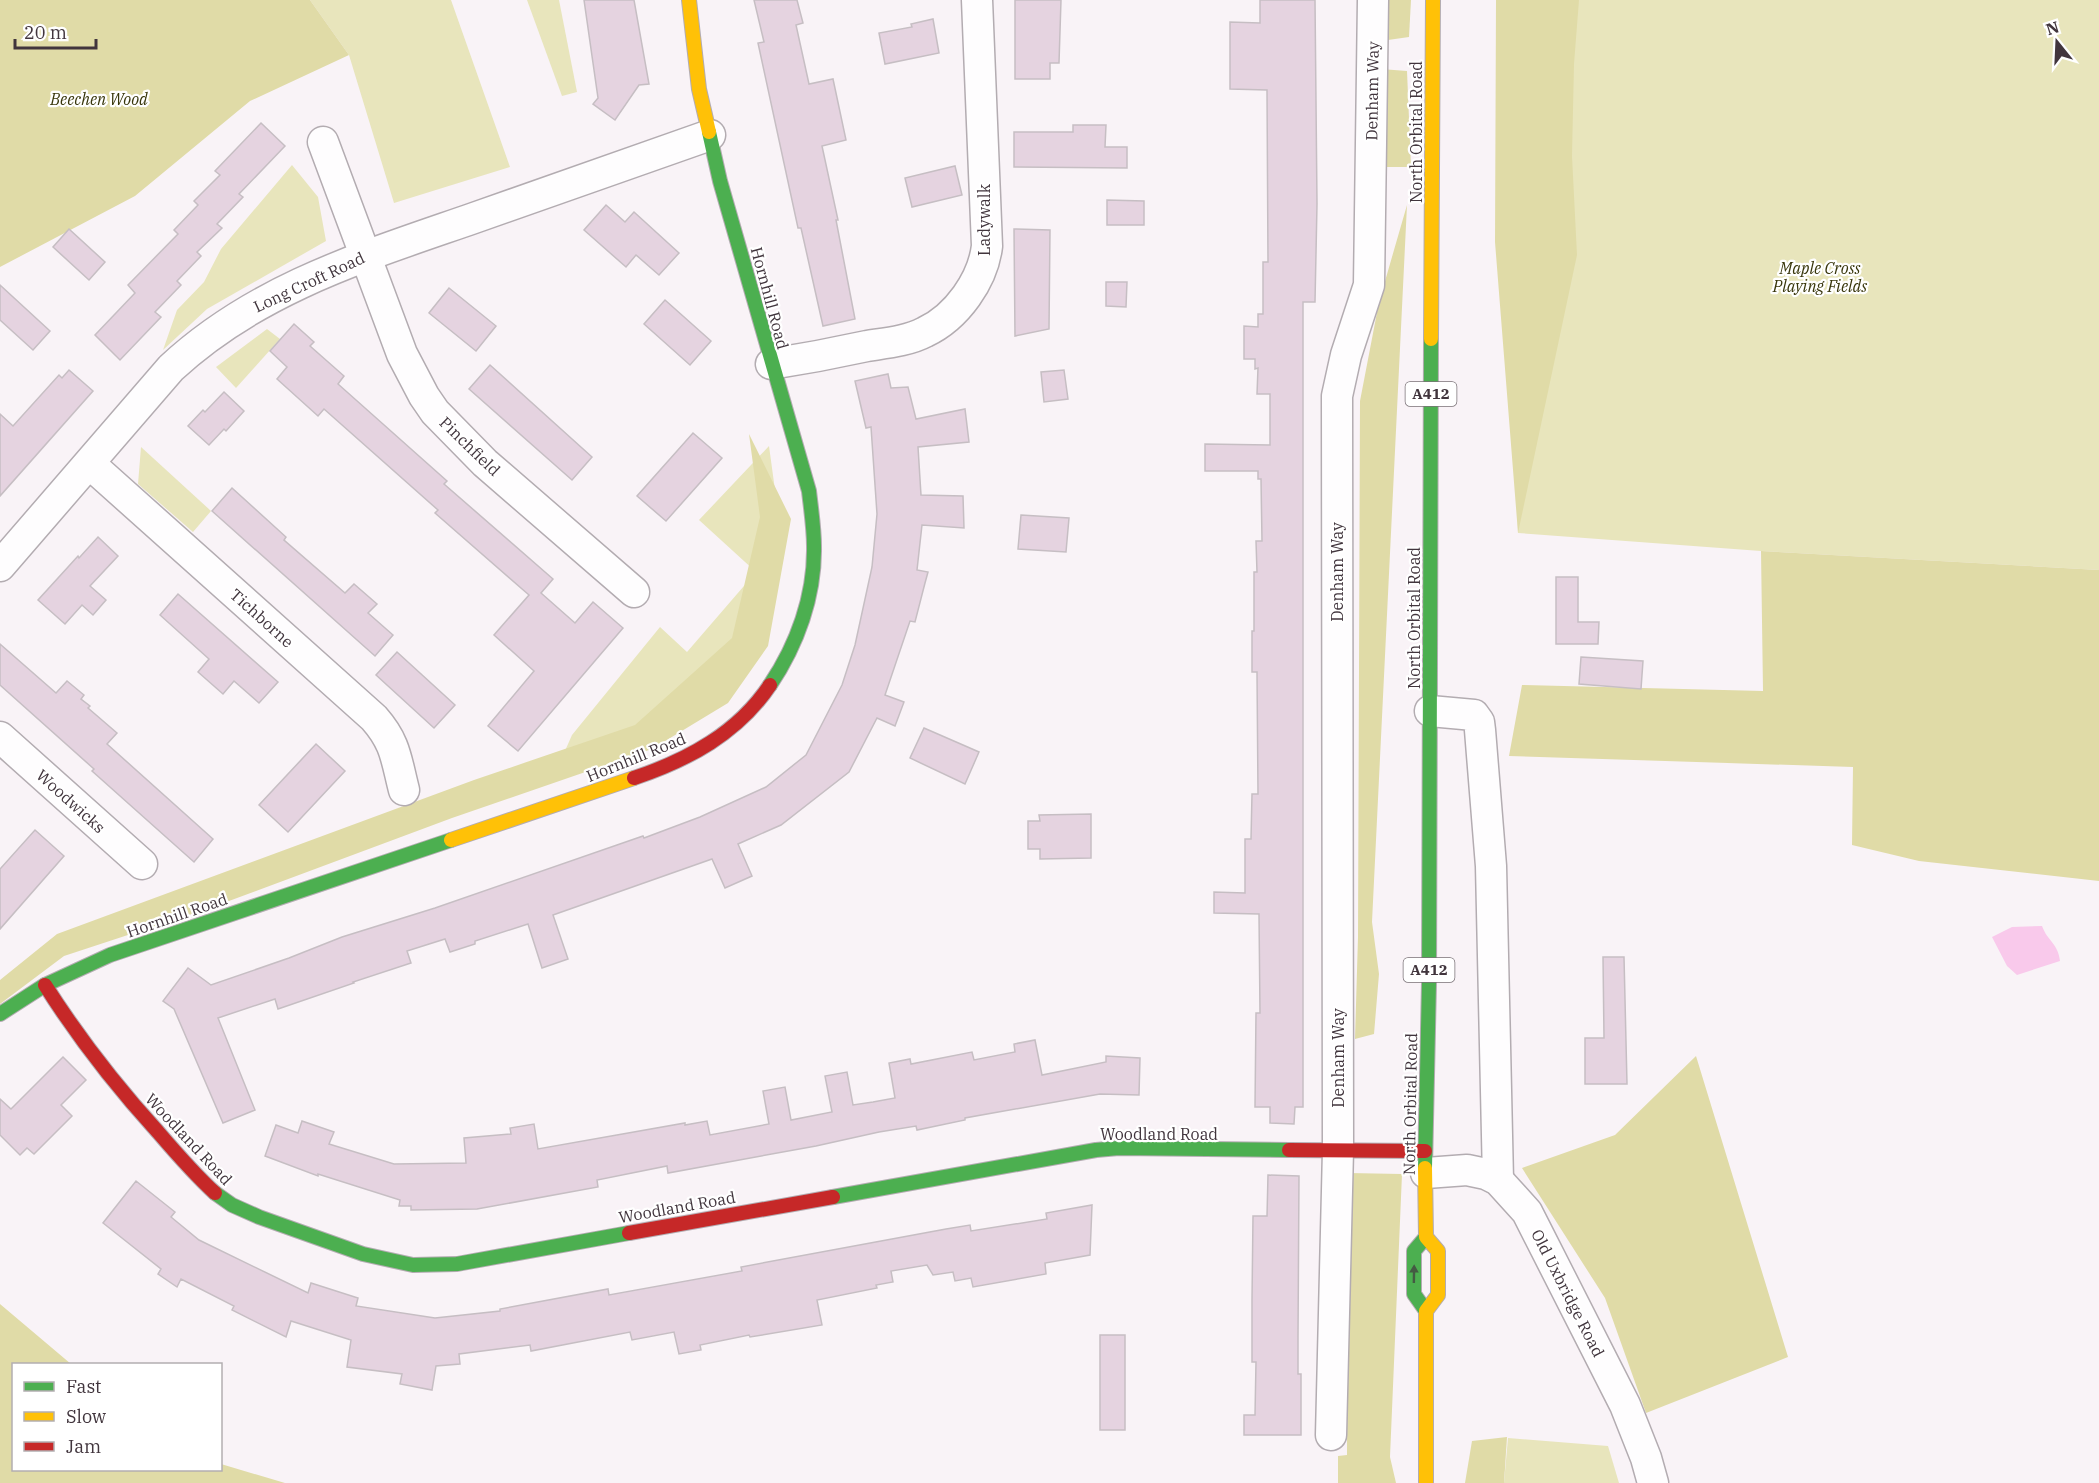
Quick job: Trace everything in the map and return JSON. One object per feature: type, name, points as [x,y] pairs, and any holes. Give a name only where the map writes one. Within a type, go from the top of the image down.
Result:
[{"type":"street","name":"Hornhill Road","points":[[0,1014],[45,985],[110,955],[660,769],[696,751],[730,729],[752,708],[770,686],[798,636],[813,570],[814,543],[809,491],[720,181],[699,89],[689,0]]},
{"type":"street","name":"Ladywalk","points":[[771,364],[901,340],[925,333],[943,321],[957,307],[978,279],[987,246],[977,0]]},
{"type":"street","name":"Denham Way","points":[[1331,1435],[1338,1150],[1337,396],[1369,285],[1373,0]]},
{"type":"street","name":"North Orbital Road","points":[[1426,1311],[1438,1295],[1438,1251],[1426,1237],[1425,1162],[1429,984],[1433,0]]},
{"type":"street","name":"Long Croft Road","points":[[0,566],[171,368],[215,331],[270,297],[366,255],[710,135]]},
{"type":"street","name":"Pinchfield","points":[[323,141],[402,354],[435,412],[485,463],[634,592]]},
{"type":"street","name":"Tichborne","points":[[90,464],[374,718],[392,743],[404,790]]},
{"type":"street","points":[[1430,711],[1474,715],[1479,722],[1491,866],[1498,1180]]},
{"type":"street","name":"Woodwicks","points":[[0,737],[142,864]]},
{"type":"street","name":"Woodland Road","points":[[45,985],[65,1019],[143,1116],[202,1181],[224,1199],[260,1218],[353,1250],[404,1264],[432,1266],[502,1256],[1096,1150],[1119,1148],[1338,1150],[1425,1162]]},
{"type":"street","name":"Old Uxbridge Road","points":[[1425,1162],[1486,1174],[1498,1180],[1527,1212],[1625,1405],[1646,1458],[1653,1483]]},
{"type":"street","name":"North Orbital Road","points":[[1426,1237],[1414,1251],[1414,1294],[1426,1311],[1426,1483]]},
{"type":"green space","name":"Beechen Wood","points":[[0,0],[310,0],[349,55],[250,101],[135,196],[0,267]]},
{"type":"green space","points":[[310,0],[451,0],[510,167],[394,203],[349,55]]},
{"type":"green space","points":[[527,0],[559,0],[577,92],[562,96]]},
{"type":"green space","points":[[1386,0],[1411,0],[1409,37],[1388,40]]},
{"type":"green space","points":[[1496,0],[1579,0],[1574,64],[1572,156],[1577,255],[1518,533],[1495,242]]},
{"type":"green space","name":"Maple Cross Playing Fields","points":[[1513,0],[2099,0],[2099,570],[1761,551],[1518,533],[1512,249]]},
{"type":"green space","points":[[1381,69],[1407,71],[1411,167],[1383,167]]},
{"type":"green space","points":[[292,165],[318,197],[326,241],[207,309],[163,350],[177,310],[204,282],[221,249]]},
{"type":"green space","points":[[1407,205],[1372,922],[1379,974],[1374,1034],[1355,1039],[1358,937],[1360,401],[1379,302]]},
{"type":"green space","points":[[267,329],[280,339],[236,388],[216,367]]},
{"type":"green space","points":[[749,434],[791,519],[768,646],[728,703],[652,749],[452,818],[210,908],[64,956],[0,1004],[0,980],[57,934],[474,780],[635,725],[732,638],[760,517]]},
{"type":"green space","points":[[769,446],[784,556],[767,620],[730,675],[557,769],[572,735],[660,627],[687,652],[756,572],[699,520]]},
{"type":"green space","points":[[141,447],[211,511],[193,532],[138,484]]},
{"type":"green space","points":[[1761,551],[2099,570],[2099,881],[1919,861],[1852,845],[1853,767],[1509,756],[1522,685],[1763,691]]},
{"type":"green space","points":[[1696,1056],[1788,1357],[1646,1413],[1605,1298],[1522,1168],[1615,1135]]},
{"type":"green space","points":[[1348,1173],[1402,1174],[1390,1457],[1396,1483],[1338,1483],[1338,1456],[1347,1455]]},
{"type":"green space","points":[[0,1304],[70,1363],[12,1363],[12,1471],[222,1471],[222,1464],[285,1483],[0,1483]]},
{"type":"green space","points":[[1507,1437],[1504,1483],[1465,1483],[1472,1441]]},
{"type":"green space","points":[[1508,1438],[1608,1446],[1619,1483],[1504,1483]]},
{"type":"shaded area","points":[[2042,926],[2055,946],[2060,961],[2017,975],[2007,966],[1992,937],[2012,927]]},
{"type":"building","points":[[584,0],[634,0],[649,84],[639,85],[615,120],[593,104],[598,98]]},
{"type":"building","points":[[754,0],[797,0],[803,23],[796,25],[809,84],[833,79],[846,140],[822,146],[838,220],[836,220],[855,319],[823,326],[801,228],[798,228],[758,43],[764,42]]},
{"type":"building","points":[[1015,0],[1061,0],[1059,63],[1050,63],[1050,79],[1015,79]]},
{"type":"building","points":[[1260,0],[1315,0],[1317,204],[1315,302],[1303,302],[1303,1107],[1295,1107],[1294,1124],[1270,1123],[1270,1107],[1255,1107],[1256,1013],[1260,1013],[1259,914],[1214,913],[1214,892],[1245,893],[1245,839],[1251,839],[1252,794],[1258,794],[1257,672],[1252,672],[1252,631],[1254,631],[1254,572],[1257,572],[1256,541],[1262,541],[1261,479],[1258,479],[1258,471],[1205,471],[1205,444],[1270,445],[1270,394],[1257,394],[1258,368],[1255,369],[1255,359],[1244,359],[1244,326],[1258,327],[1258,314],[1263,314],[1263,262],[1268,262],[1267,90],[1230,89],[1230,22],[1260,23]]},
{"type":"building","points":[[933,19],[939,53],[885,64],[879,33],[912,27],[911,24]]},
{"type":"building","points":[[261,123],[285,146],[239,194],[243,197],[217,224],[222,228],[197,252],[201,256],[177,281],[181,285],[155,312],[161,317],[120,360],[95,335],[135,293],[128,285],[178,234],[174,230],[198,205],[194,201],[220,175],[215,171]]},
{"type":"building","points":[[1073,125],[1106,125],[1105,147],[1127,147],[1127,168],[1014,167],[1014,132],[1073,132]]},
{"type":"building","points":[[955,166],[962,195],[912,207],[905,178]]},
{"type":"building","points":[[1107,200],[1144,201],[1144,225],[1107,225]]},
{"type":"building","points":[[606,205],[625,222],[634,212],[679,253],[659,275],[636,255],[626,267],[584,230]]},
{"type":"building","points":[[69,229],[105,262],[89,280],[53,247]]},
{"type":"building","points":[[1014,229],[1050,230],[1049,329],[1015,336]]},
{"type":"building","points":[[1106,282],[1127,282],[1126,307],[1106,306]]},
{"type":"building","points":[[0,285],[50,331],[33,350],[0,320]]},
{"type":"building","points":[[449,288],[496,326],[476,351],[429,313]]},
{"type":"building","points":[[665,300],[711,341],[690,365],[644,324]]},
{"type":"building","points":[[294,324],[314,342],[310,346],[344,376],[338,384],[447,481],[444,484],[553,579],[541,593],[575,623],[593,602],[623,628],[518,751],[488,726],[534,671],[494,635],[529,595],[435,513],[438,510],[324,409],[318,416],[277,379],[287,367],[270,351]]},
{"type":"building","points":[[490,365],[592,457],[572,480],[469,389]]},
{"type":"building","points":[[69,370],[93,391],[0,496],[0,414],[13,426],[59,375],[62,378]]},
{"type":"building","points":[[1064,370],[1068,399],[1044,402],[1041,372]]},
{"type":"building","points":[[888,374],[891,388],[908,387],[916,419],[965,409],[969,442],[918,447],[921,495],[963,496],[964,528],[922,525],[917,570],[928,572],[915,622],[910,621],[885,695],[904,702],[895,726],[877,718],[849,772],[781,825],[738,844],[752,876],[725,888],[712,859],[553,915],[568,959],[542,968],[528,924],[475,941],[475,944],[450,952],[445,939],[407,951],[411,963],[354,983],[278,1009],[275,999],[218,1018],[255,1110],[223,1123],[174,1009],[163,1001],[188,968],[211,985],[342,937],[435,908],[643,836],[644,838],[700,817],[766,787],[806,755],[842,685],[855,645],[872,567],[877,514],[871,427],[866,428],[855,381]]},
{"type":"building","points":[[224,392],[244,411],[226,431],[224,429],[209,445],[188,426]]},
{"type":"building","points":[[693,433],[722,458],[666,521],[637,496]]},
{"type":"building","points":[[232,488],[286,537],[284,540],[345,593],[354,584],[377,604],[368,613],[393,635],[375,656],[212,511]]},
{"type":"building","points":[[1021,515],[1069,518],[1066,552],[1018,549]]},
{"type":"building","points":[[98,537],[118,556],[90,586],[106,600],[93,615],[82,605],[65,624],[38,600]]},
{"type":"building","points":[[1556,577],[1578,577],[1578,622],[1599,622],[1598,644],[1556,644]]},
{"type":"building","points":[[178,594],[278,682],[259,703],[234,681],[223,694],[198,672],[209,659],[160,615]]},
{"type":"building","points":[[0,644],[56,693],[67,681],[84,695],[81,699],[90,706],[88,708],[117,733],[107,744],[213,839],[194,862],[0,685]]},
{"type":"building","points":[[397,652],[455,705],[434,728],[376,675]]},
{"type":"building","points":[[1581,657],[1643,661],[1641,689],[1579,684]]},
{"type":"building","points":[[924,728],[979,752],[965,784],[910,758]]},
{"type":"building","points":[[316,744],[345,771],[288,832],[259,805]]},
{"type":"building","points":[[1091,814],[1091,858],[1040,859],[1040,849],[1028,849],[1028,821],[1040,821],[1039,815]]},
{"type":"building","points":[[35,830],[64,856],[0,929],[0,869]]},
{"type":"building","points":[[1603,957],[1624,957],[1627,1084],[1585,1084],[1585,1038],[1604,1038]]},
{"type":"building","points":[[1035,1040],[1042,1075],[1106,1062],[1106,1056],[1140,1058],[1139,1095],[1100,1094],[965,1118],[965,1120],[917,1130],[916,1126],[879,1132],[668,1173],[667,1166],[597,1180],[598,1187],[477,1209],[411,1210],[411,1206],[399,1206],[400,1200],[318,1174],[318,1176],[265,1156],[276,1125],[298,1133],[302,1121],[334,1132],[329,1144],[394,1164],[466,1163],[464,1138],[511,1134],[510,1128],[534,1124],[538,1149],[707,1121],[710,1135],[769,1124],[763,1091],[785,1087],[791,1120],[832,1112],[825,1076],[847,1072],[853,1105],[873,1102],[895,1098],[889,1063],[910,1059],[911,1064],[972,1052],[974,1060],[1015,1052],[1014,1044]]},
{"type":"building","points":[[63,1057],[86,1080],[61,1105],[72,1116],[34,1154],[27,1148],[20,1155],[0,1135],[0,1099],[11,1109]]},
{"type":"building","points":[[1268,1175],[1299,1176],[1298,1374],[1301,1374],[1301,1435],[1244,1435],[1244,1415],[1255,1415],[1256,1362],[1252,1362],[1253,1216],[1267,1216]]},
{"type":"building","points":[[136,1181],[175,1212],[171,1217],[199,1240],[308,1293],[311,1283],[358,1298],[356,1306],[435,1318],[500,1311],[500,1309],[608,1289],[609,1295],[742,1271],[741,1267],[946,1229],[970,1225],[971,1231],[1047,1219],[1046,1213],[1092,1205],[1090,1255],[1045,1263],[1046,1274],[973,1287],[971,1278],[955,1281],[953,1272],[933,1275],[927,1265],[891,1271],[893,1282],[876,1285],[877,1288],[817,1300],[822,1325],[750,1337],[749,1335],[700,1345],[701,1350],[679,1354],[674,1332],[632,1340],[630,1332],[531,1351],[530,1345],[459,1354],[460,1364],[436,1366],[432,1390],[400,1384],[402,1374],[347,1367],[351,1340],[291,1321],[286,1337],[232,1310],[234,1306],[181,1279],[177,1287],[158,1274],[161,1269],[103,1223]]},
{"type":"building","points":[[1100,1335],[1125,1335],[1125,1430],[1100,1430]]},
{"type":"traffic: fast","points":[[709,132],[720,181],[809,491],[812,518],[814,565],[808,601],[796,637],[770,685]]},
{"type":"traffic: fast","points":[[1425,1168],[1429,983],[1431,339]]},
{"type":"traffic: fast","points":[[0,1014],[45,985],[110,955],[451,840]]},
{"type":"traffic: fast","points":[[833,1197],[1096,1150],[1119,1148],[1289,1150]]},
{"type":"traffic: fast","points":[[215,1193],[232,1205],[259,1217],[363,1254],[413,1265],[457,1264],[629,1233]]},
{"type":"traffic: fast","points":[[1426,1237],[1414,1251],[1414,1294],[1426,1311]]},
{"type":"traffic: slow","points":[[689,0],[699,89],[709,132]]},
{"type":"traffic: slow","points":[[1431,339],[1433,0]]},
{"type":"traffic: slow","points":[[451,840],[634,778]]},
{"type":"traffic: slow","points":[[1425,1168],[1426,1237],[1438,1251],[1438,1295],[1426,1311],[1426,1483]]},
{"type":"traffic: jam","points":[[634,778],[674,763],[710,743],[743,717],[770,685]]},
{"type":"traffic: jam","points":[[45,985],[112,1079],[178,1156],[215,1193]]},
{"type":"traffic: jam","points":[[1289,1150],[1425,1151]]},
{"type":"traffic: jam","points":[[629,1233],[833,1197]]}]
